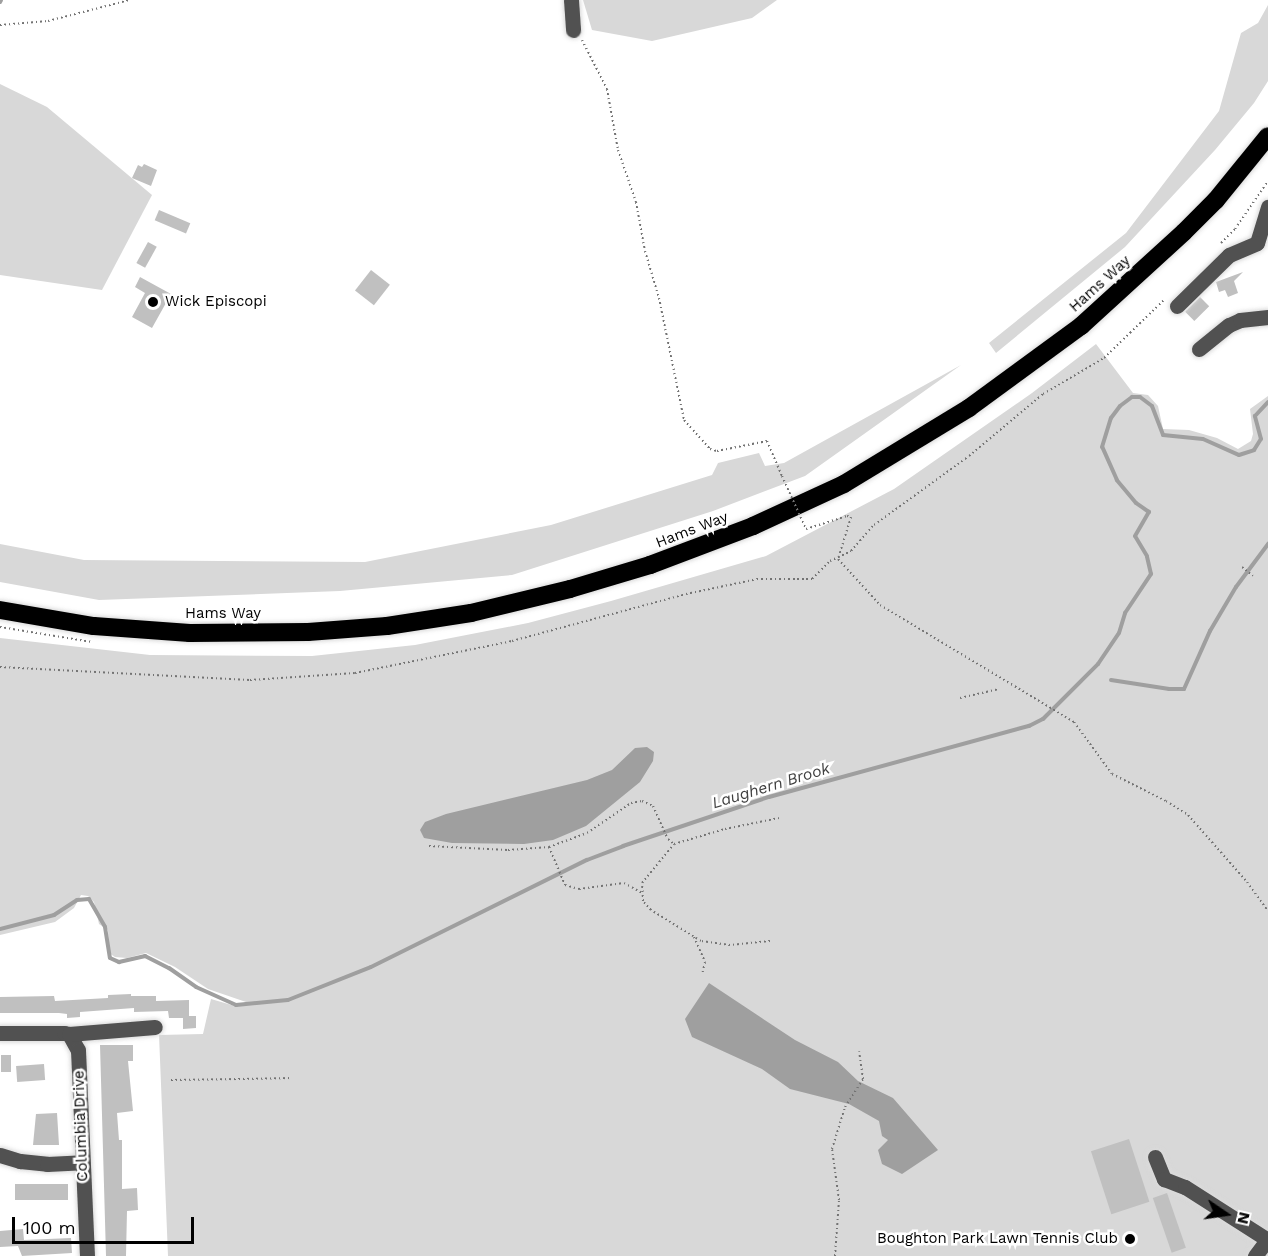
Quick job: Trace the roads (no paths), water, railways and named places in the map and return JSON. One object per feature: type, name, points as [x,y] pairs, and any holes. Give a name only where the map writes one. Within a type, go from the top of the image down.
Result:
[{"type":"highway","name":"Hams Way","points":[[0,610],[94,626],[190,633],[320,631],[387,626],[471,613],[570,589],[650,565],[753,526],[844,484],[969,408],[1081,326],[1167,248],[1216,200],[1268,136]]},
{"type":"street","points":[[571,0],[573,30]]},
{"type":"street","points":[[1173,300],[1229,255],[1262,247],[1268,207]]},
{"type":"street","points":[[1199,349],[1229,325],[1240,320],[1268,317]]},
{"type":"street","points":[[0,1033],[146,1032]]},
{"type":"street","name":"Columbia Drive","points":[[69,1034],[78,1050],[87,1256]]},
{"type":"street","points":[[0,1155],[20,1161],[48,1164],[82,1162]]},
{"type":"street","points":[[1155,1157],[1164,1179],[1185,1187],[1268,1240],[1255,1256]]},
{"type":"waterway","name":"Laughern Brook","points":[[0,929],[54,915],[77,900],[89,899],[105,927],[110,958],[119,962],[145,956],[169,968],[196,987],[236,1005],[288,1000],[371,967],[587,860],[623,846],[769,797],[1029,726],[1043,719],[1098,664],[1119,633],[1125,613],[1151,574],[1147,556],[1135,536],[1149,512],[1136,503],[1117,480],[1102,447],[1111,418],[1120,406],[1132,397],[1140,397],[1152,406],[1163,435],[1203,439],[1239,455],[1254,450],[1261,439],[1255,416],[1268,402]]},
{"type":"waterway","points":[[1111,680],[1169,689],[1184,689],[1210,631],[1236,587],[1268,544]]},
{"type":"place","name":"Wick Episcopi","points":[[153,302]]},
{"type":"place","name":"Boughton Park Lawn Tennis Club","points":[[1130,1239]]}]
